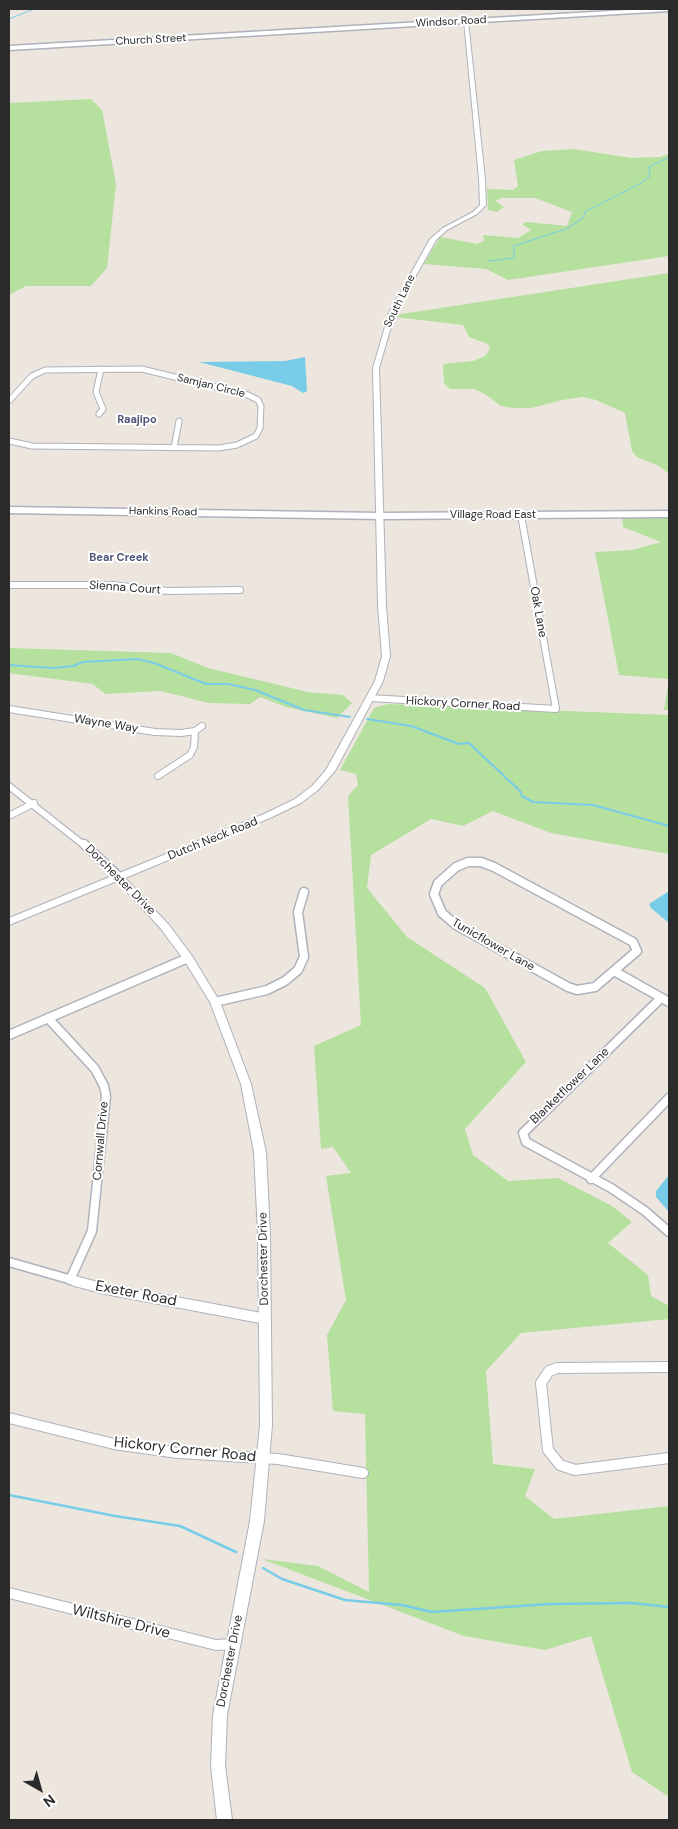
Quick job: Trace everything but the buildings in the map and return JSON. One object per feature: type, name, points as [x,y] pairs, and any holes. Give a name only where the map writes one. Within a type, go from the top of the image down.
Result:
[{"type":"main road","name":"Windsor Road","points":[[294,31],[669,9]]},
{"type":"main road","name":"Church Street","points":[[9,48],[294,31]]},
{"type":"main road","name":"Hankins Road","points":[[9,510],[317,515]]},
{"type":"main road","name":"Village Road East","points":[[317,515],[669,514]]},
{"type":"street","name":"South Lane","points":[[370,698],[383,672],[386,656],[375,376],[377,359],[388,323],[434,239],[445,229],[475,213],[482,204],[482,179],[466,21]]},
{"type":"street","name":"Samjan Circle","points":[[9,401],[36,372],[52,368],[147,370],[248,395],[260,403],[260,428],[250,440],[237,445],[219,448],[32,446],[9,442]]},
{"type":"street","points":[[99,414],[103,409],[96,392],[101,369]]},
{"type":"street","points":[[174,448],[179,421]]},
{"type":"street","name":"Oak Lane","points":[[521,515],[556,709]]},
{"type":"street","name":"Sienna Court","points":[[9,585],[112,585],[168,591],[240,590]]},
{"type":"street","name":"Hickory Corner Road","points":[[370,698],[556,709]]},
{"type":"street","name":"Dutch Neck Road","points":[[9,922],[267,816],[307,794],[330,771],[370,698]]},
{"type":"street","name":"Wayne Way","points":[[9,709],[174,734],[195,731],[202,726]]},
{"type":"street","points":[[158,776],[190,755],[194,747],[195,731]]},
{"type":"street","name":"Dorchester Drive","points":[[9,786],[34,803],[75,836],[119,877],[165,927],[188,958],[215,1002],[240,1063],[257,1129],[262,1176],[266,1319],[264,1458],[257,1521],[234,1644],[222,1694],[218,1738],[218,1766],[224,1820]]},
{"type":"street","points":[[9,816],[34,803]]},
{"type":"street","name":"Tunicflower Lane","points":[[468,862],[481,862],[494,867],[633,942],[637,951],[614,971],[595,987],[577,990],[568,987],[456,925],[442,913],[438,904],[434,894],[438,883],[456,867],[468,862]]},
{"type":"street","points":[[215,1002],[267,990],[285,982],[298,970],[304,957],[298,912],[304,892]]},
{"type":"street","points":[[9,1035],[188,958]]},
{"type":"street","points":[[614,971],[665,1000]]},
{"type":"street","name":"Blanketflower Lane","points":[[665,1000],[523,1133],[526,1142],[590,1179],[611,1188],[645,1210],[669,1232]]},
{"type":"street","name":"Cornwall Drive","points":[[48,1018],[95,1069],[104,1086],[106,1096],[92,1231],[70,1280]]},
{"type":"street","points":[[590,1179],[669,1098]]},
{"type":"street","name":"Exeter Road","points":[[9,1262],[70,1280],[266,1319]]},
{"type":"street","points":[[669,1366],[557,1368],[549,1371],[541,1383],[548,1450],[560,1465],[574,1470],[669,1458]]},
{"type":"street","name":"Hickory Corner Road","points":[[9,1418],[114,1444],[178,1453],[264,1458],[363,1473]]},
{"type":"street","name":"Wiltshire Drive","points":[[9,1593],[216,1645],[234,1644]]},
{"type":"green space","points":[[91,99],[102,110],[116,184],[107,268],[91,286],[26,286],[9,295],[9,103]]},
{"type":"green space","points":[[574,149],[631,158],[660,157],[669,154],[669,256],[508,280],[486,269],[424,264],[440,237],[477,244],[484,241],[483,235],[518,238],[531,230],[522,224],[526,222],[567,226],[572,212],[535,198],[502,198],[495,201],[504,207],[497,212],[488,210],[487,189],[513,190],[518,186],[514,160],[542,151]]},
{"type":"green space","points":[[669,273],[669,474],[659,466],[637,457],[632,451],[625,413],[596,400],[583,397],[531,408],[513,408],[501,406],[485,394],[474,389],[450,389],[444,383],[443,364],[473,361],[485,356],[490,349],[488,344],[469,337],[463,325],[395,317],[395,315]]},
{"type":"green space","points":[[622,516],[669,516],[669,679],[619,675],[595,552],[632,550],[661,542],[623,527]]},
{"type":"green space","points":[[9,648],[171,653],[208,668],[308,692],[343,695],[352,703],[337,718],[286,707],[260,697],[250,704],[209,703],[161,691],[105,694],[93,684],[9,673]]},
{"type":"green space","points":[[669,679],[669,710],[664,710]]},
{"type":"green space","points":[[388,704],[669,715],[669,854],[551,833],[493,811],[463,826],[431,819],[371,855],[367,888],[407,937],[485,988],[526,1062],[465,1129],[473,1155],[508,1181],[558,1178],[612,1206],[632,1222],[608,1243],[648,1275],[651,1296],[669,1306],[669,1319],[521,1333],[486,1371],[493,1464],[535,1469],[525,1496],[554,1519],[669,1506],[669,1797],[632,1772],[591,1636],[545,1650],[464,1636],[262,1559],[318,1566],[369,1592],[365,1414],[333,1411],[327,1335],[346,1300],[326,1176],[351,1173],[333,1147],[321,1149],[314,1046],[361,1025],[348,796],[358,785],[356,774],[340,770],[374,708]]},
{"type":"water","points":[[305,357],[307,391],[303,393],[292,386],[199,362],[285,361]]},
{"type":"water","points":[[669,891],[669,923],[651,908],[649,904]]},
{"type":"water","points":[[669,1175],[669,1212],[656,1197],[656,1191]]},
{"type":"waterway","points":[[9,19],[34,9]]},
{"type":"waterway","points":[[489,261],[514,258],[514,246],[566,229],[583,218],[585,212],[641,183],[650,176],[649,167],[669,157]]},
{"type":"waterway","points":[[9,665],[53,668],[73,666],[83,662],[137,659],[154,663],[206,684],[228,684],[255,690],[304,710],[350,717]]},
{"type":"waterway","points":[[367,719],[411,726],[459,744],[469,743],[520,791],[522,796],[533,802],[593,805],[669,826]]},
{"type":"waterway","points":[[9,1495],[115,1516],[180,1526],[236,1552]]},
{"type":"waterway","points":[[263,1568],[282,1579],[345,1600],[402,1605],[432,1612],[550,1604],[631,1603],[669,1607]]},
{"type":"district","name":"Raajipo","points":[[137,420]]},
{"type":"district","name":"Bear Creek","points":[[119,558]]}]
